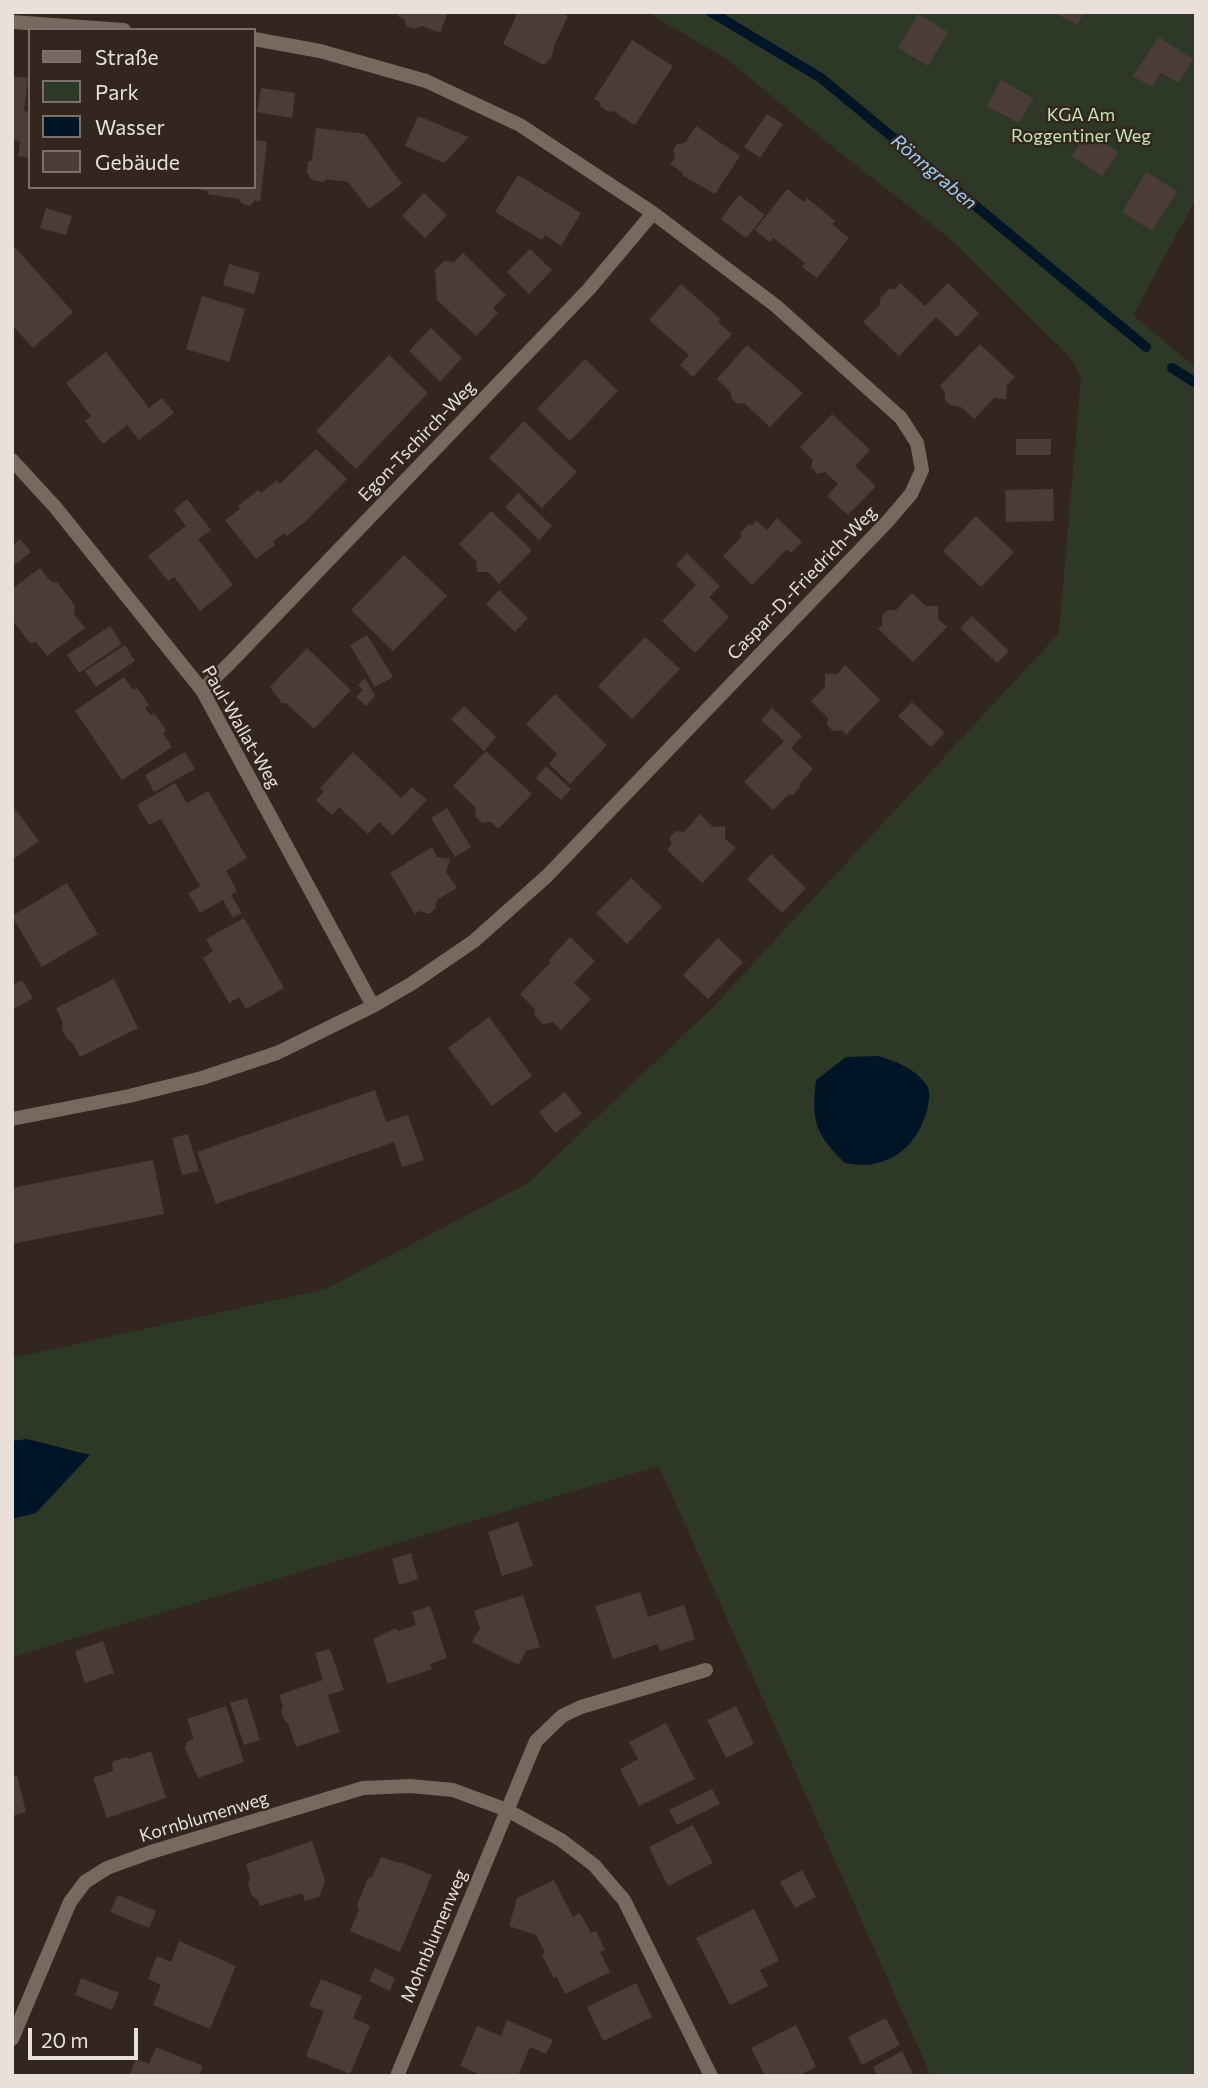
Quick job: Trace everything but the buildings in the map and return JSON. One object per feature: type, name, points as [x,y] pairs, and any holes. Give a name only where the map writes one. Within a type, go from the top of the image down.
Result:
[{"type":"street","points":[[12,22],[96,28]]},
{"type":"street","name":"Caspar-D.-Friedrich-Weg","points":[[12,1119],[129,1096],[202,1078],[277,1053],[373,1006],[474,942],[547,876],[887,523],[911,494],[922,470],[918,443],[901,418],[776,306],[653,213],[520,125],[426,81],[320,51],[256,39]]},
{"type":"street","name":"Egon-Tschirch-Weg","points":[[202,691],[589,289],[653,213]]},
{"type":"street","name":"Paul-Wallat-Weg","points":[[12,460],[56,508],[202,691],[373,1006]]},
{"type":"street","points":[[507,1810],[536,1741],[562,1716],[581,1707],[706,1670]]},
{"type":"street","name":"Kornblumenweg","points":[[12,2039],[70,1902],[85,1882],[107,1868],[363,1788],[410,1786],[453,1790],[507,1810],[561,1840],[594,1865],[624,1900],[711,2076]]},
{"type":"street","name":"Mohnblumenweg","points":[[397,2076],[507,1810]]},
{"type":"green space","name":"KGA Am Roggentiner Weg","points":[[647,12],[1196,12],[1196,199],[1133,315],[1196,368],[1196,2076],[931,2076],[659,1466],[12,1657],[12,1358],[326,1289],[528,1183],[713,1007],[1059,633],[1081,377],[1070,357],[947,236],[835,149],[728,60]]},
{"type":"water","points":[[879,1056],[905,1066],[926,1084],[929,1100],[924,1120],[914,1138],[893,1157],[870,1165],[845,1163],[827,1144],[817,1126],[814,1106],[816,1080],[846,1057]]},
{"type":"water","points":[[27,1439],[90,1455],[36,1513],[12,1519],[12,1441]]},
{"type":"waterway","name":"Rönngraben","points":[[711,12],[821,78],[1146,347]]},
{"type":"waterway","name":"Rönngraben","points":[[1172,368],[1196,383]]}]
